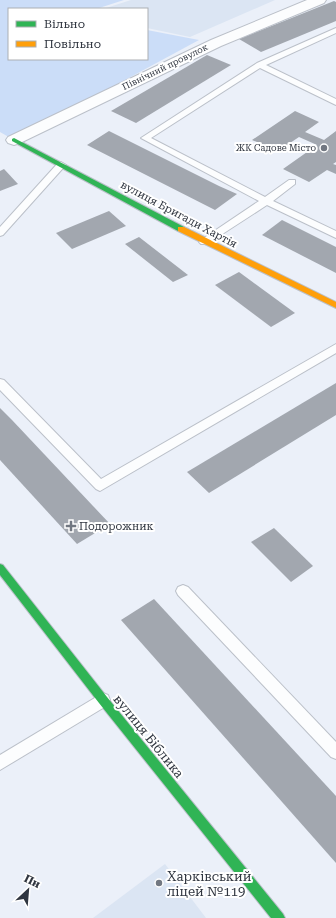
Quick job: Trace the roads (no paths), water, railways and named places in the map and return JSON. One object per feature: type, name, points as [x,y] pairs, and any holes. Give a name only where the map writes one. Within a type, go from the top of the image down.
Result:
[{"type":"street","name":"Північний провулок","points":[[14,140],[216,43],[319,0]]},
{"type":"street","name":"вулиця Бригади Хартія","points":[[14,140],[204,242],[336,305]]},
{"type":"street","name":"вулиця Біблика","points":[[0,568],[103,700],[279,918]]},
{"type":"lane","points":[[336,30],[260,65],[144,138],[266,201],[336,234]]},
{"type":"lane","points":[[260,65],[336,102]]},
{"type":"lane","points":[[0,233],[61,165]]},
{"type":"lane","points":[[204,242],[292,182]]},
{"type":"lane","points":[[0,383],[100,486],[336,348]]},
{"type":"lane","points":[[183,591],[336,752]]},
{"type":"lane","points":[[2,760],[103,700]]},
{"type":"place","name":"ЖК Садове Місто","points":[[324,148]]},
{"type":"place","name":"Подорожник","points":[[71,526]]},
{"type":"place","name":"Харківський ліцей №119","points":[[159,883]]}]
